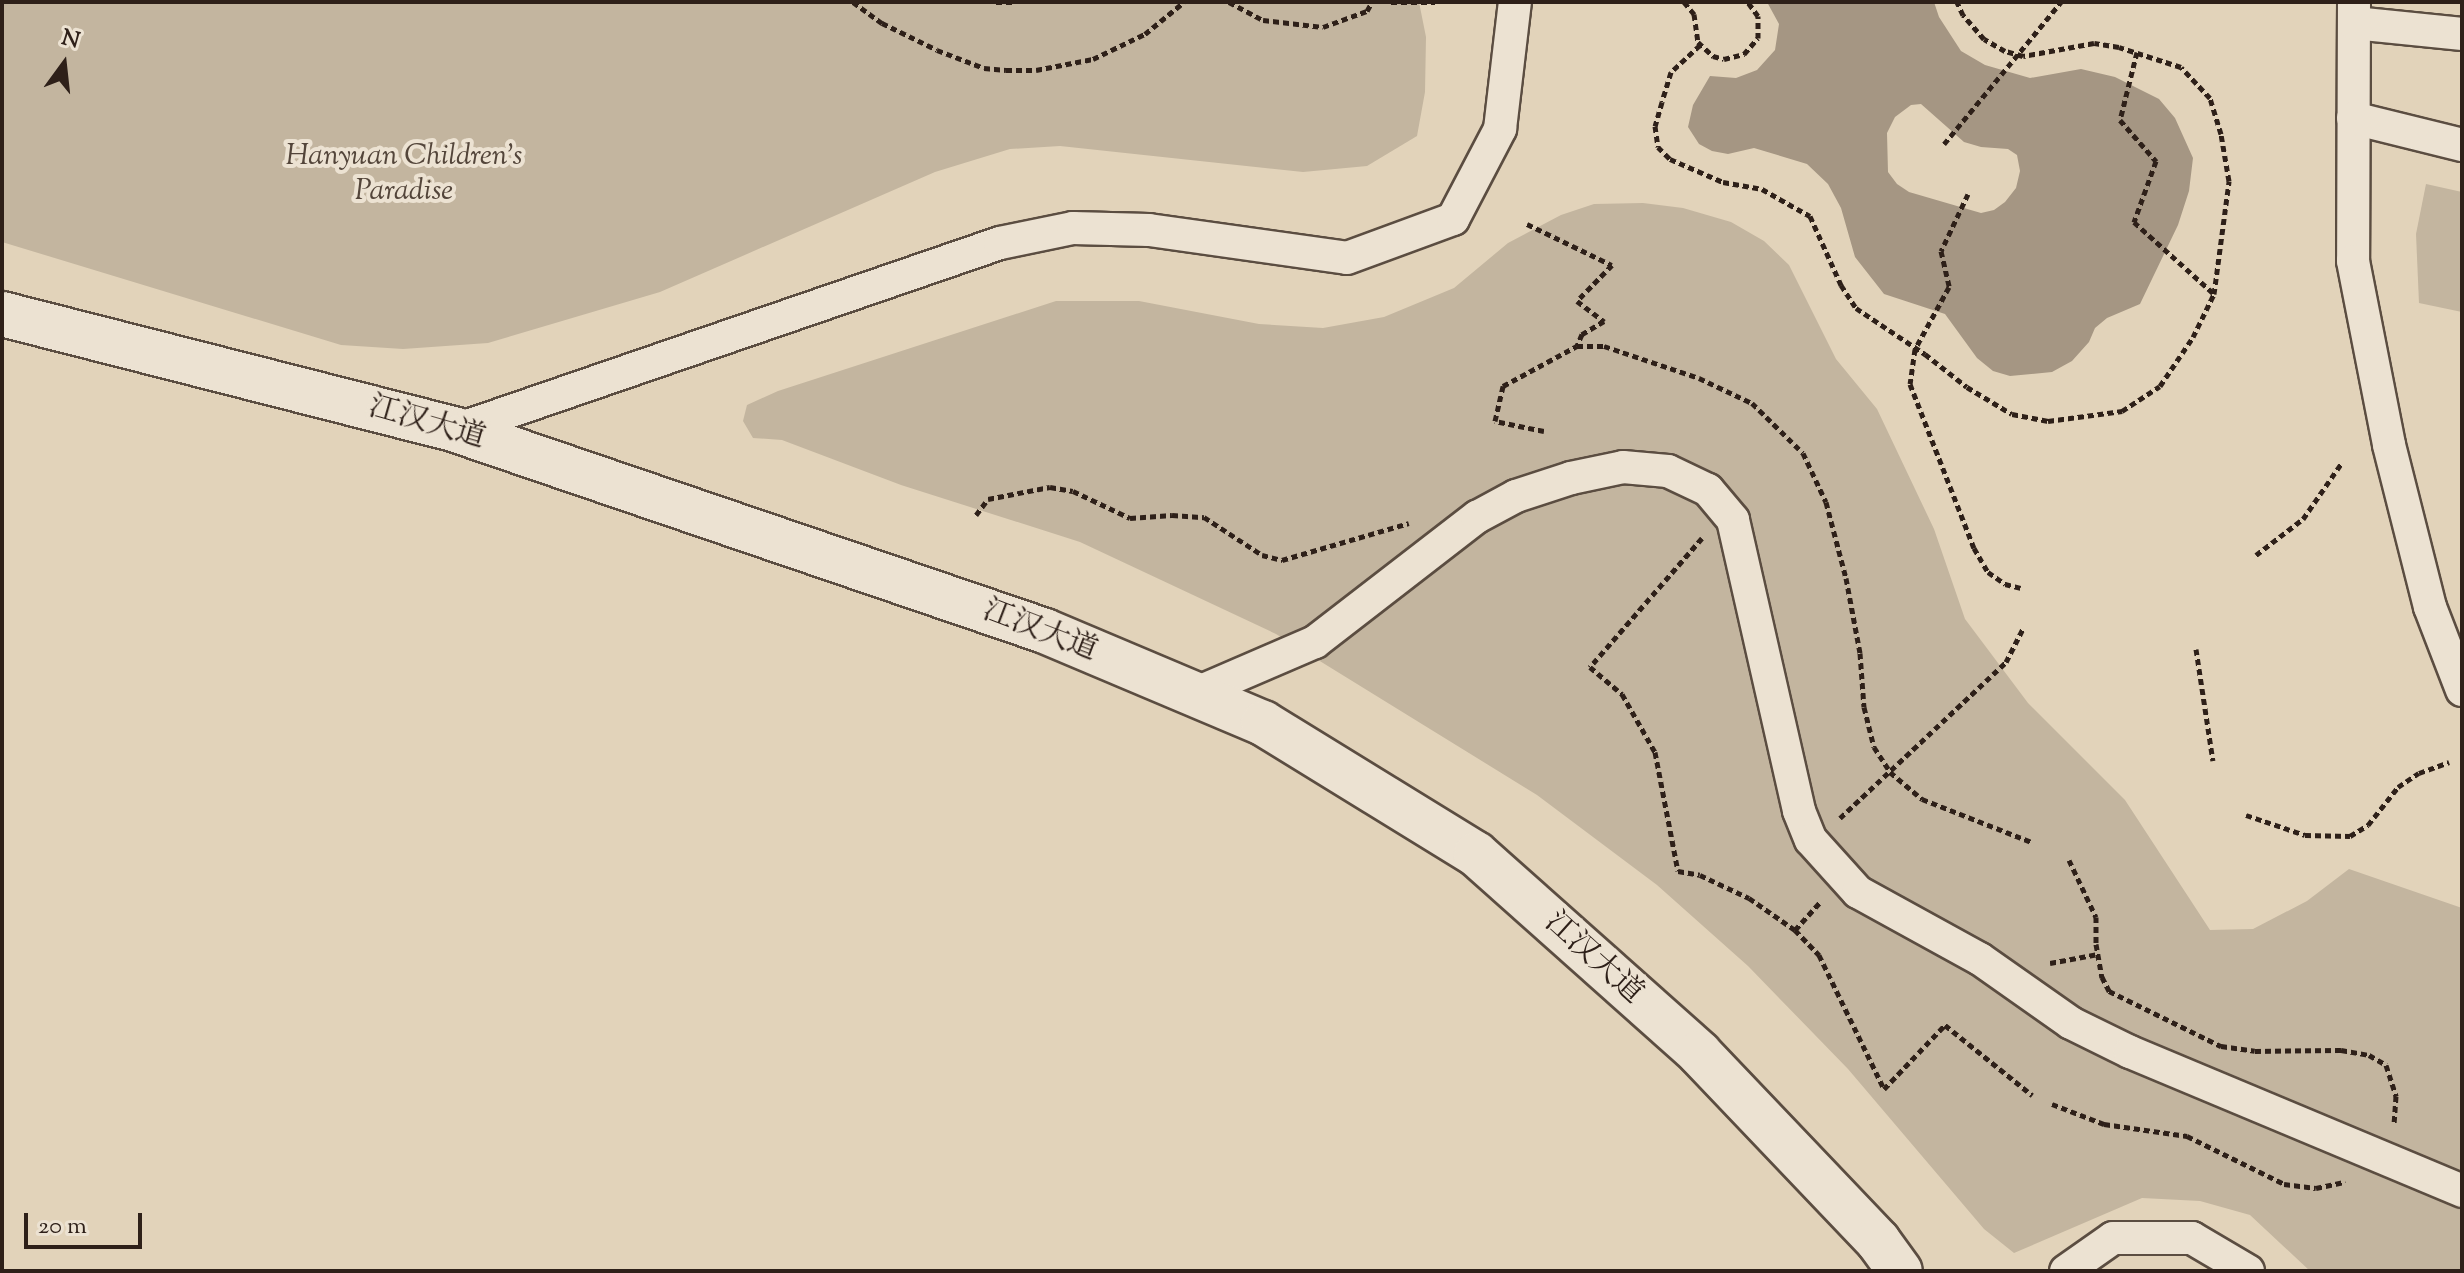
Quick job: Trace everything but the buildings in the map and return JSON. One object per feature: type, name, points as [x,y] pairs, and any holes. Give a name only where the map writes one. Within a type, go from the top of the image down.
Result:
[{"type":"main road","name":"江汉大道","points":[[2,314],[456,430],[1045,631],[1263,723],[1476,854],[1699,1053],[1878,1241],[1900,1271]]},
{"type":"street","points":[[456,430],[1000,243],[1073,228],[1149,230],[1347,258],[1453,219],[1500,129],[1515,2]]},
{"type":"street","points":[[2462,34],[2354,13],[2353,261],[2392,460],[2430,607],[2462,690]]},
{"type":"street","points":[[2353,118],[2462,145]]},
{"type":"street","points":[[1194,694],[1315,642],[1477,517],[1516,496],[1571,478],[1623,467],[1668,471],[1708,490],[1733,520],[1799,811],[1811,840],[1858,892],[1980,959],[2071,1023],[2130,1052],[2462,1191]]},
{"type":"street","points":[[2066,1271],[2113,1238],[2192,1238],[2221,1262],[2248,1271]]},
{"type":"path","points":[[853,2],[882,23],[924,44],[984,68],[1006,70],[1036,70],[1093,59],[1145,34],[1184,2]]},
{"type":"path","points":[[996,2],[1016,2]]},
{"type":"path","points":[[1229,2],[1263,20],[1323,27],[1367,11],[1372,2]]},
{"type":"path","points":[[1391,2],[1435,2]]},
{"type":"path","points":[[1684,2],[1694,14],[1694,32],[1700,45],[1713,56],[1724,59],[1735,59],[1752,47],[1759,27],[1758,16],[1748,2]]},
{"type":"path","points":[[1700,45],[1671,72],[1655,126],[1658,147],[1670,159],[1723,182],[1762,189],[1810,216],[1841,285],[1856,308],[1967,387],[2012,414],[2048,421],[2122,411],[2160,386],[2193,337],[2214,294],[2229,181],[2221,134],[2210,98],[2181,67],[2137,52],[2094,43],[2023,56],[2016,54],[1984,39],[1963,15],[1957,2]]},
{"type":"path","points":[[1944,144],[2061,2]]},
{"type":"path","points":[[2137,52],[2120,120],[2156,161],[2134,222],[2214,294]]},
{"type":"path","points":[[1968,194],[1941,251],[1949,287],[1933,310],[1915,349],[1910,384],[1974,548],[1988,572],[2005,584],[2021,588]]},
{"type":"path","points":[[1527,224],[1612,265],[1577,301],[1604,321],[1582,334],[1577,346]]},
{"type":"path","points":[[2256,555],[2303,519],[2341,464]]},
{"type":"path","points":[[976,515],[988,499],[1050,487],[1073,491],[1130,518],[1172,515],[1204,517],[1262,555],[1282,560],[1415,522]]},
{"type":"path","points":[[1726,511],[1590,667],[1622,694],[1655,752],[1678,871],[1700,875],[1749,898],[1795,930],[1819,955],[1884,1089],[1945,1025],[2032,1095]]},
{"type":"path","points":[[1829,828],[2006,662],[2024,627]]},
{"type":"path","points":[[2196,649],[2213,761]]},
{"type":"path","points":[[2246,815],[2305,835],[2350,836],[2368,825],[2398,787],[2419,773],[2449,762]]},
{"type":"path","points":[[2069,860],[2096,917],[2098,954],[2109,991],[2221,1046],[2255,1051],[2341,1050],[2369,1055],[2386,1065],[2396,1096],[2391,1133]]},
{"type":"path","points":[[1795,930],[1828,892]]},
{"type":"path","points":[[2037,966],[2098,954]]},
{"type":"path","points":[[2052,1104],[2104,1124],[2166,1130],[2187,1136],[2284,1184],[2316,1188],[2354,1180]]},
{"type":"green space","name":"Hanyuan Children's Paradise","points":[[2,2],[1419,2],[1426,37],[1425,92],[1417,136],[1367,166],[1303,172],[1060,146],[1010,149],[935,172],[660,292],[488,343],[403,349],[341,345],[2,242]]},
{"type":"green space","points":[[2426,184],[2462,192],[2462,312],[2419,303],[2416,234]]},
{"type":"green space","points":[[1643,203],[1683,208],[1731,222],[1764,241],[1789,265],[1836,359],[1877,409],[1934,529],[1965,619],[2028,703],[2125,800],[2210,930],[2253,929],[2307,901],[2349,869],[2462,908],[2462,1271],[2310,1271],[2250,1215],[2200,1201],[2142,1198],[2014,1253],[1984,1229],[1848,1069],[1748,966],[1657,885],[1537,795],[1276,634],[1080,542],[901,485],[782,440],[753,438],[743,421],[747,405],[778,391],[1056,301],[1139,301],[1259,324],[1323,328],[1384,317],[1454,288],[1508,243],[1561,215],[1594,204]]},
{"type":"shaded area","points":[[1767,2],[1934,2],[1939,17],[1961,51],[1985,65],[2030,78],[2081,69],[2115,77],[2159,99],[2175,118],[2193,158],[2189,191],[2178,225],[2140,304],[2107,318],[2095,328],[2089,342],[2072,361],[2052,372],[2010,376],[1993,371],[1977,358],[1945,314],[1884,294],[1855,257],[1841,208],[1828,184],[1807,164],[1754,148],[1728,154],[1712,151],[1699,144],[1688,127],[1693,105],[1710,76],[1736,78],[1757,70],[1775,50],[1779,24]],"holes":[[[1921,104],[1964,142],[2008,149],[2017,155],[2020,171],[2016,188],[1994,210],[1981,213],[1909,192],[1897,184],[1888,172],[1887,133],[1895,117],[1911,105]]]}]
